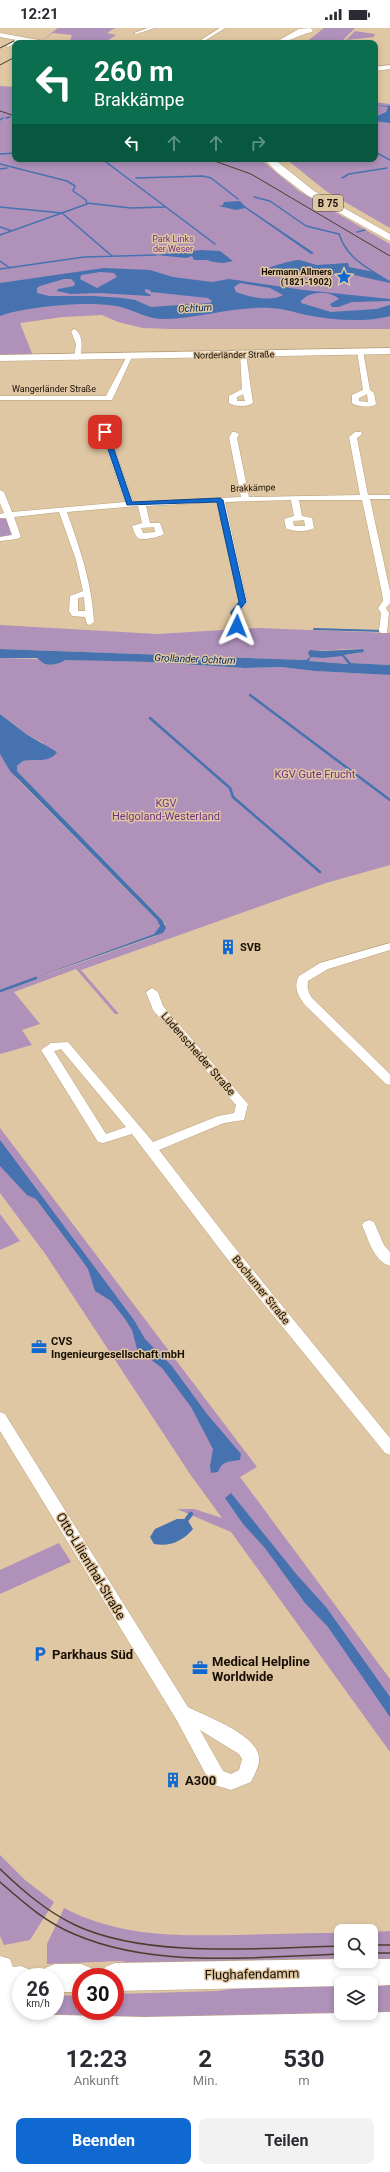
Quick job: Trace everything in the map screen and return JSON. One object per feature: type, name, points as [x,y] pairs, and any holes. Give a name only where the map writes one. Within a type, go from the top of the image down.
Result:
[{"type":"highway","points":[[307,39],[316,31],[313,29]]},
{"type":"highway","points":[[284,40],[302,31],[313,29]]},
{"type":"highway","points":[[293,40],[313,29]]},
{"type":"highway","points":[[296,40],[313,29]]},
{"type":"highway","name":"B 75","points":[[272,162],[287,176],[310,192],[390,238]]},
{"type":"highway","name":"B 75","points":[[280,162],[292,173],[316,190],[390,233]]},
{"type":"main road","points":[[0,35],[27,40]]},
{"type":"main road","points":[[378,69],[390,67]]},
{"type":"main road","name":"Flughafendamm","points":[[124,1977],[390,1972]]},
{"type":"main road","points":[[6,1978],[7,2029],[135,2031],[390,2026]]},
{"type":"street","points":[[136,33],[153,28]]},
{"type":"street","points":[[212,28],[222,28]]},
{"type":"street","points":[[203,40],[222,28]]},
{"type":"street","points":[[5,47],[12,41]]},
{"type":"street","points":[[5,47],[12,44]]},
{"type":"street","points":[[5,47],[12,50]]},
{"type":"street","points":[[74,332],[79,344],[78,358]]},
{"type":"street","points":[[360,351],[367,391]]},
{"type":"street","name":"Norderländer Straße","points":[[0,358],[78,358],[390,351]]},
{"type":"street","points":[[243,354],[246,390]]},
{"type":"street","name":"Wangerländer Straße","points":[[0,398],[109,398],[129,357]]},
{"type":"street","points":[[108,429],[105,432],[130,504]]},
{"type":"street","points":[[235,434],[233,438],[245,499]]},
{"type":"street","points":[[358,434],[353,437],[362,489],[387,601],[382,608],[385,613],[384,630]]},
{"type":"street","points":[[0,492],[18,537],[0,539]]},
{"type":"street","points":[[294,497],[298,518]]},
{"type":"street","name":"Brakkämpe","points":[[0,516],[130,504],[294,497],[390,497]]},
{"type":"street","points":[[220,500],[242,602],[235,612],[237,626]]},
{"type":"street","points":[[141,504],[147,525]]},
{"type":"street","points":[[62,510],[80,560],[88,593],[89,618],[75,614],[73,605],[74,596],[88,593]]},
{"type":"street","points":[[390,946],[337,961],[310,973],[303,979],[301,987],[303,995],[390,1081]]},
{"type":"street","name":"Lüdenscheider Straße","points":[[151,1148],[222,1120],[240,1117],[242,1104],[157,1007],[152,992]]},
{"type":"street","name":"Bochumer Straße","points":[[135,1129],[103,1139],[47,1050],[55,1046],[64,1045],[135,1129],[151,1148],[230,1252],[388,1443]]},
{"type":"street","points":[[369,1225],[378,1247],[390,1260]]},
{"type":"street","name":"Otto-Lilienthal-Straße","points":[[0,1418],[182,1713]]},
{"type":"green space","points":[[58,28],[115,28],[107,33],[116,35],[108,40],[70,40],[72,35],[53,33],[42,40]]},
{"type":"green space","points":[[324,28],[355,28],[343,40],[309,40]]},
{"type":"green space","points":[[355,31],[375,34],[374,37],[346,40]]},
{"type":"green space","name":"Park Links der Weser","points":[[0,86],[12,87],[12,162],[264,162],[299,191],[390,244],[390,329],[143,328],[118,322],[102,315],[63,317],[20,323],[33,356],[0,356]]},
{"type":"green space","points":[[378,102],[390,104],[390,228],[326,191],[290,162],[378,162]]},
{"type":"green space","points":[[0,518],[7,519],[15,536],[0,537]]},
{"type":"green space","points":[[0,625],[157,634],[258,628],[390,633],[390,665],[350,663],[344,655],[360,653],[363,649],[323,651],[310,650],[310,657],[306,660],[0,649]]},
{"type":"green space","points":[[342,656],[348,664],[309,661],[311,657]]},
{"type":"green space","points":[[0,658],[151,662],[244,668],[281,667],[316,671],[390,675],[390,865],[326,883],[81,970],[119,1014],[115,1014],[76,969],[14,992],[40,1024],[22,1030],[32,1045],[0,1054],[0,754],[18,780],[157,920],[160,926],[154,934],[34,979],[156,936],[166,924],[17,771],[17,766],[23,761],[36,759],[43,743],[26,734],[0,714]]},
{"type":"green space","points":[[0,1128],[257,1467],[240,1477],[390,1679],[390,1752],[231,1532],[177,1509],[194,1509],[222,1518],[190,1474],[46,1255],[0,1193]]},
{"type":"green space","points":[[0,1214],[20,1241],[0,1250]]},
{"type":"green space","points":[[59,1543],[71,1562],[0,1594],[0,1570]]},
{"type":"green space","points":[[0,1855],[25,1880],[54,1902],[30,1940],[4,1945],[0,1936]]},
{"type":"green space","points":[[64,1908],[85,1918],[106,1925],[127,1930],[170,1935],[334,1933],[334,1964],[148,1966],[121,1961],[47,1964],[47,1944]]},
{"type":"green space","points":[[390,1931],[390,1964],[378,1964],[378,1932]]},
{"type":"green space","points":[[378,1981],[390,1981],[390,2017],[378,2017]]},
{"type":"green space","points":[[334,1982],[334,2017],[124,2017],[124,1994],[217,1991],[272,1983]]},
{"type":"green space","points":[[72,1995],[72,2017],[64,2017],[64,1996]]},
{"type":"water","points":[[378,105],[390,106],[390,123],[378,121],[378,116],[386,112],[388,107]]},
{"type":"water","points":[[240,201],[246,207],[314,253],[311,254],[245,208],[236,210],[219,206],[223,205],[224,202]]},
{"type":"water","points":[[201,250],[220,251],[233,261],[224,263],[207,260],[194,260],[192,256],[186,258],[156,255]]},
{"type":"water","points":[[299,260],[317,265],[348,263],[349,267],[374,272],[390,283],[345,273],[327,276],[307,272],[273,270],[269,268],[283,263]]},
{"type":"water","name":"Ochtum","points":[[104,268],[150,270],[173,277],[212,282],[229,279],[304,290],[390,299],[390,301],[352,302],[338,307],[332,307],[330,304],[339,299],[334,295],[319,293],[309,295],[301,301],[301,303],[331,312],[376,309],[390,305],[390,316],[369,320],[338,319],[306,315],[288,310],[257,308],[230,310],[191,317],[158,319],[121,307],[78,304],[26,309],[0,316],[0,283]],"holes":[[[100,272],[114,273],[117,277],[97,288],[80,279],[81,275]],[[64,279],[71,279],[75,283],[74,286],[58,289],[57,291],[71,294],[99,293],[150,296],[151,295],[145,292],[145,289],[150,290],[151,292],[208,298],[212,301],[210,303],[151,307],[135,300],[123,298],[49,296],[37,293],[37,288]],[[240,283],[270,288],[283,295],[273,298],[253,297],[236,292],[234,287]]]},
{"type":"water","name":"Grollander Ochtum","points":[[0,649],[306,660],[310,657],[308,653],[310,650],[323,651],[363,649],[364,652],[344,655],[351,663],[390,665],[390,675],[315,671],[281,667],[244,668],[151,662],[65,660],[57,664],[50,665],[44,664],[37,658],[0,658]],"holes":[[[342,656],[348,664],[309,661],[311,657],[323,658]]]},
{"type":"water","points":[[0,714],[26,734],[57,752],[50,758],[23,761],[17,766],[17,771],[163,921],[166,928],[163,933],[32,979],[154,934],[160,926],[157,920],[10,771],[0,754]]},
{"type":"water","points":[[0,1140],[134,1320],[145,1339],[171,1365],[207,1414],[241,1454],[240,1460],[224,1463],[218,1472],[211,1473],[210,1466],[213,1449],[191,1407],[162,1368],[137,1349],[132,1330],[125,1319],[111,1301],[95,1291],[88,1269],[36,1199],[27,1195],[0,1166]]},
{"type":"water","points":[[231,1493],[297,1575],[326,1607],[390,1697],[390,1717],[328,1627],[305,1603],[265,1548],[243,1524],[225,1498]]},
{"type":"water","points":[[177,1519],[187,1519],[193,1529],[185,1537],[171,1544],[154,1544],[150,1537],[155,1529]]},
{"type":"waterway","points":[[6,118],[10,117]]},
{"type":"waterway","points":[[0,154],[12,153]]},
{"type":"waterway","points":[[378,154],[390,160]]},
{"type":"waterway","points":[[106,162],[215,244]]},
{"type":"waterway","points":[[0,164],[67,181],[75,186],[73,191],[86,200],[87,204],[62,213]]},
{"type":"waterway","points":[[0,169],[7,168]]},
{"type":"waterway","points":[[342,178],[349,174],[387,168]]},
{"type":"waterway","points":[[136,178],[203,176],[211,178],[238,199]]},
{"type":"waterway","points":[[254,197],[270,201],[306,226],[339,234],[347,250],[353,257],[367,268],[390,282]]},
{"type":"waterway","points":[[87,203],[131,208],[165,207]]},
{"type":"waterway","points":[[0,207],[62,213]]},
{"type":"waterway","points":[[12,231],[62,213]]},
{"type":"waterway","points":[[62,213],[112,256]]},
{"type":"waterway","points":[[0,227],[12,231]]},
{"type":"waterway","points":[[357,232],[365,230]]},
{"type":"waterway","points":[[0,235],[12,231]]},
{"type":"waterway","points":[[9,268],[84,257],[156,255]]},
{"type":"waterway","points":[[0,261],[9,268]]},
{"type":"waterway","points":[[0,269],[9,268]]},
{"type":"waterway","points":[[314,629],[383,631]]},
{"type":"waterway","points":[[250,695],[390,800]]},
{"type":"waterway","points":[[150,718],[230,788],[233,797],[320,872]]},
{"type":"waterway","points":[[0,991],[36,978]]},
{"type":"waterway","points":[[187,1519],[191,1514]]},
{"type":"tram line","points":[[0,48],[12,42]]},
{"type":"tram line","points":[[0,65],[12,59]]},
{"type":"tram line","points":[[0,111],[12,115]]},
{"type":"tram line","points":[[217,162],[251,174],[390,256]]},
{"type":"tram line","points":[[0,1869],[26,1893],[54,1913],[75,1925],[104,1936],[136,1943],[205,1949],[334,1946]]},
{"type":"tram line","points":[[0,1882],[53,1924],[74,1934],[105,1945],[138,1952],[206,1958],[334,1954]]},
{"type":"tram line","points":[[378,1945],[390,1945]]},
{"type":"tram line","points":[[378,1953],[390,1953]]},
{"type":"place","name":"Hermann Allmers (1821-1902)","points":[[344,277]]},
{"type":"place","name":"SVB","points":[[228,947]]},
{"type":"place","name":"CVS Ingenieurgesellschaft mbH","points":[[39,1347]]},
{"type":"place","name":"Parkhaus Süd","points":[[40,1654]]},
{"type":"place","name":"Medical Helpline Worldwide","points":[[200,1668]]},
{"type":"place","name":"A300","points":[[173,1780]]},
{"type":"route","points":[[105,432],[130,504],[220,500],[242,602],[235,612],[237,626]]},
{"type":"park label","name":"KGV Gute Frucht","points":[[315,774]]},
{"type":"park label","name":"KGV Helgoland-Westerland","points":[[166,809]]}]
